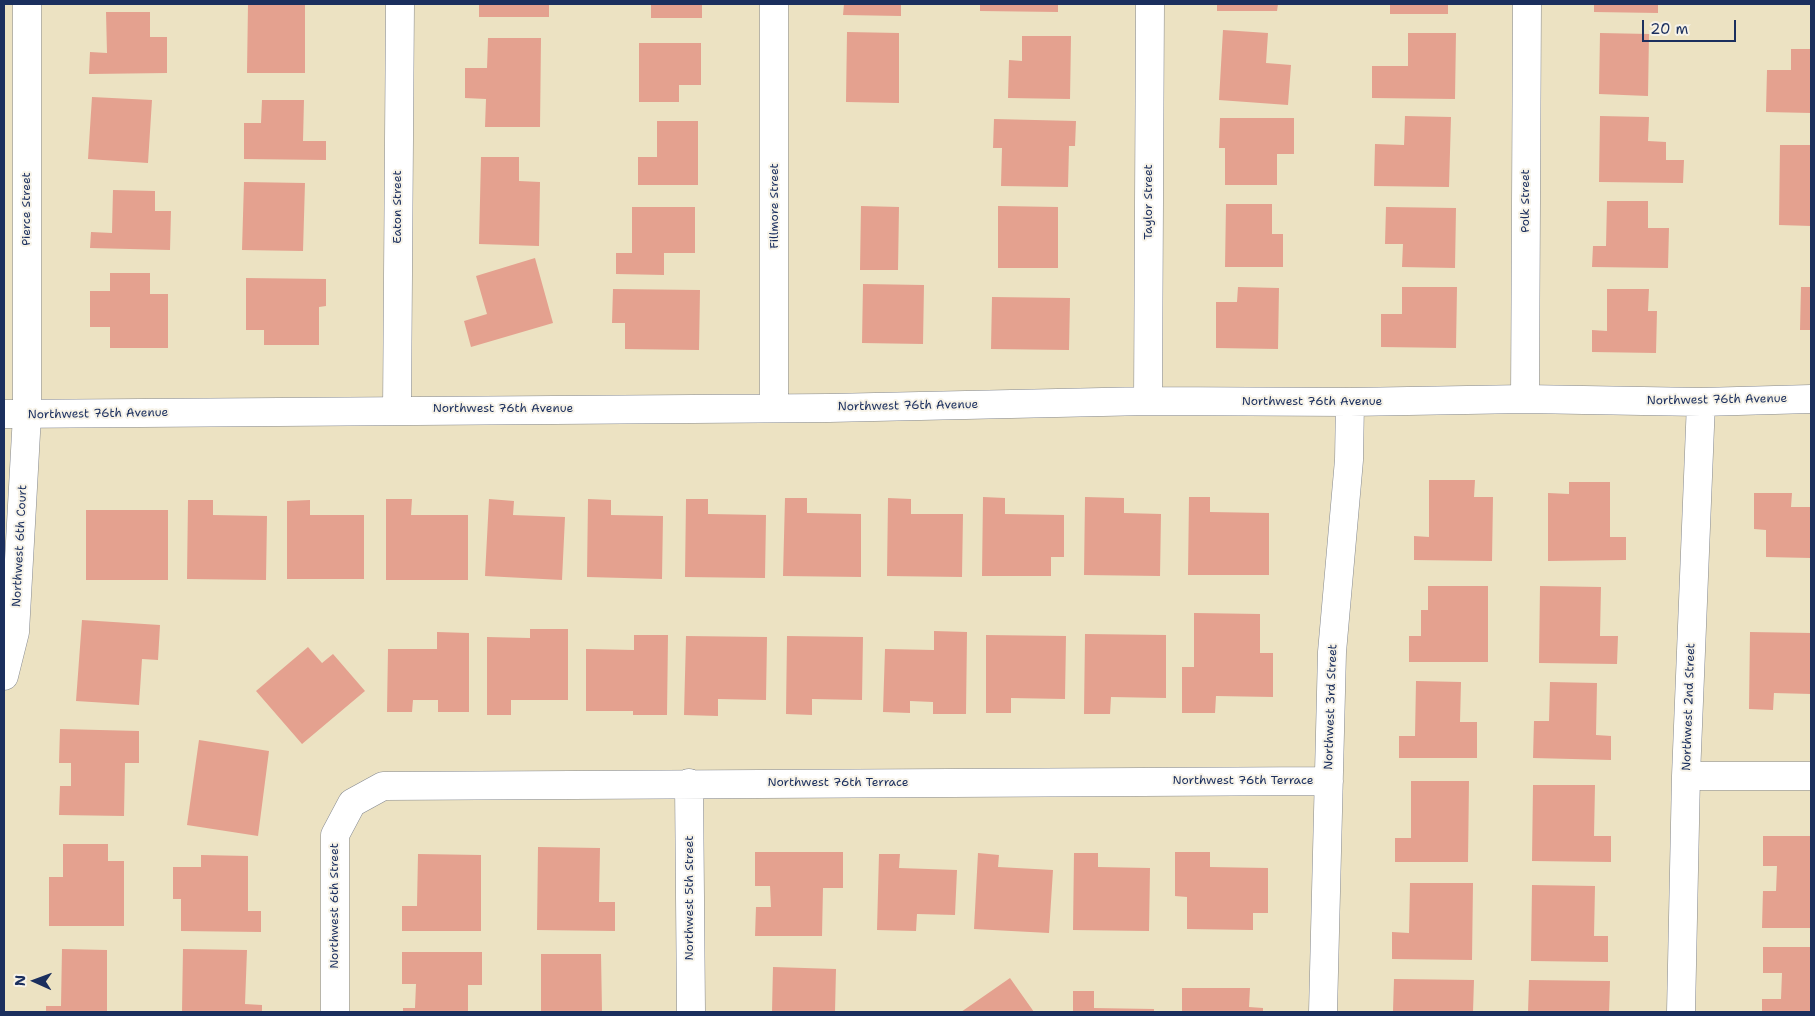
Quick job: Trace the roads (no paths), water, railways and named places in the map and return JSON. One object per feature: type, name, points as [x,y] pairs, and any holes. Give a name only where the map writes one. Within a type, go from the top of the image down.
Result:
[{"type":"street","name":"Pierce Street","points":[[16,414],[27,4]]},
{"type":"street","name":"Eaton Street","points":[[397,410],[400,4]]},
{"type":"street","name":"Fillmore Street","points":[[774,4],[774,408]]},
{"type":"street","name":"Taylor Street","points":[[1148,401],[1150,4]]},
{"type":"street","name":"Polk Street","points":[[1525,399],[1527,4]]},
{"type":"street","name":"Northwest 76th Avenue","points":[[16,414],[774,408],[1148,401],[1350,402],[1525,399],[1701,402],[1811,398]]},
{"type":"street","name":"Northwest 3rd Street","points":[[1323,1012],[1332,652],[1349,460],[1350,402]]},
{"type":"street","name":"Northwest 2nd Street","points":[[1681,1012],[1686,776],[1701,402]]},
{"type":"street","name":"Northwest 6th Court","points":[[4,676],[15,632],[16,414]]},
{"type":"street","points":[[1686,776],[1811,776]]},
{"type":"street","name":"Northwest 76th Terrace","points":[[352,803],[383,786],[1329,781]]},
{"type":"street","name":"Northwest 5th Street","points":[[689,783],[691,1012]]},
{"type":"street","name":"Northwest 6th Street","points":[[335,1012],[335,835],[352,803]]}]
